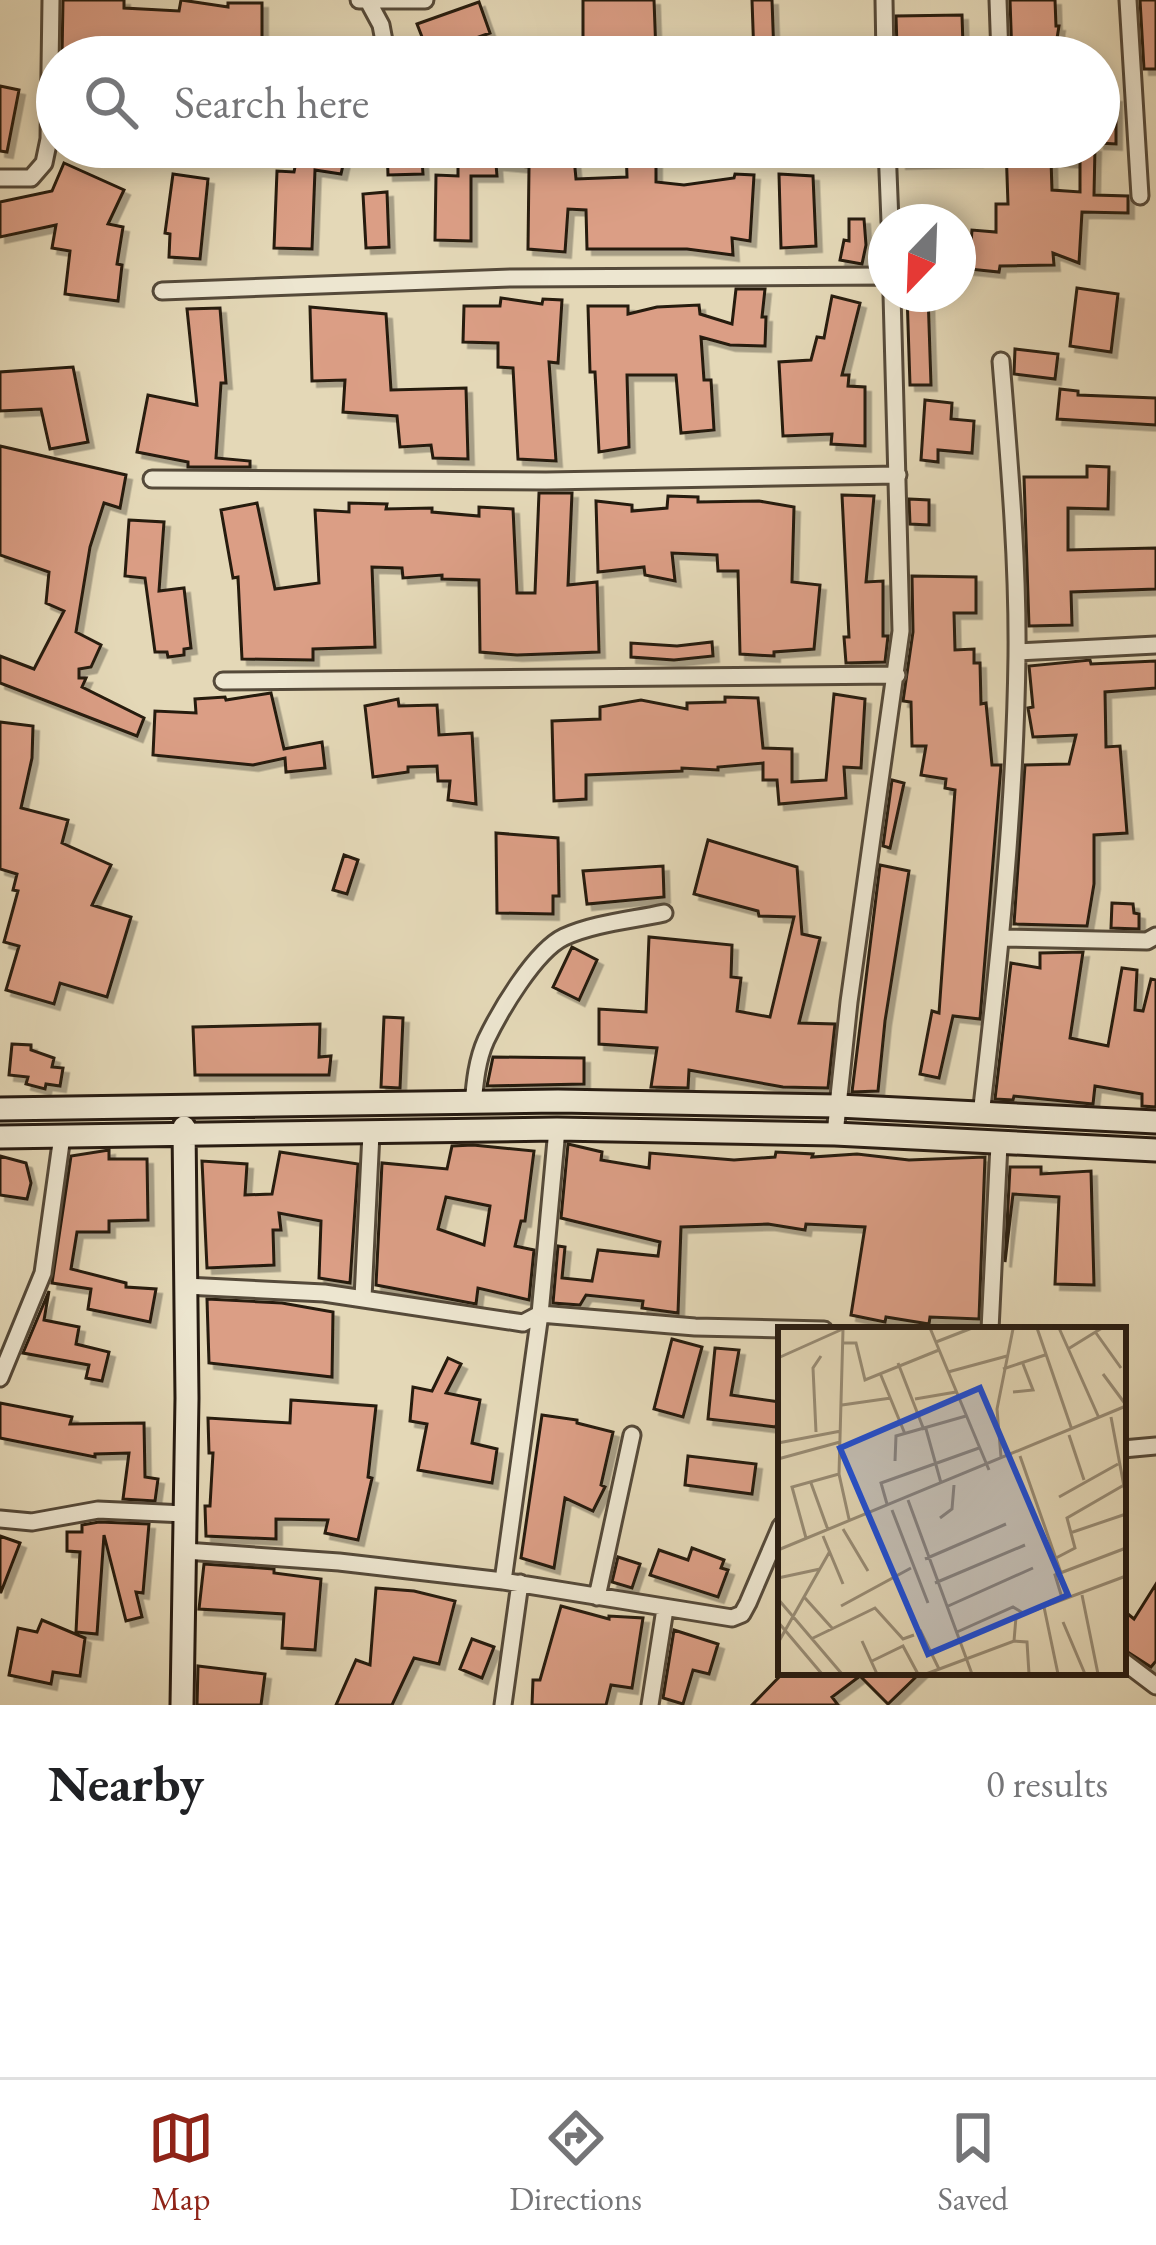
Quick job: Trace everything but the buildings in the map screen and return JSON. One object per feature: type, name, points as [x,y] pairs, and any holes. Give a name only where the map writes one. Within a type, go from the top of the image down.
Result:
[{"type":"main road","points":[[0,1109],[558,1101],[838,1106],[1156,1122]]},
{"type":"main road","points":[[182,1705],[184,1109]]},
{"type":"main road","points":[[0,1137],[557,1129],[836,1134],[1156,1150]]},
{"type":"street","points":[[51,36],[52,0]]},
{"type":"street","points":[[363,1],[425,0]]},
{"type":"street","points":[[884,0],[885,36]]},
{"type":"street","points":[[998,0],[999,36]]},
{"type":"street","points":[[1128,0],[1140,196]]},
{"type":"street","points":[[363,1],[381,25],[383,36]]},
{"type":"street","points":[[0,178],[31,178],[40,168]]},
{"type":"street","points":[[888,168],[889,204]]},
{"type":"street","points":[[162,291],[511,278],[868,276]]},
{"type":"street","points":[[836,1134],[849,1003],[902,631],[893,312]]},
{"type":"street","points":[[981,1115],[1012,802],[1017,652],[1001,362]]},
{"type":"street","points":[[152,479],[545,481],[898,475]]},
{"type":"street","points":[[1017,652],[1156,645]]},
{"type":"street","points":[[223,681],[897,675]]},
{"type":"street","points":[[472,1104],[486,1040],[523,978],[556,941],[664,913]]},
{"type":"street","points":[[1001,938],[1147,941],[1156,937]]},
{"type":"street","points":[[503,1705],[557,1129]]},
{"type":"street","points":[[362,1298],[371,1133]]},
{"type":"street","points":[[0,1378],[43,1273],[62,1136]]},
{"type":"street","points":[[990,1327],[999,1144]]},
{"type":"street","points":[[185,1286],[362,1298],[505,1322],[523,1323],[540,1313],[695,1327],[778,1329]]},
{"type":"street","points":[[597,1597],[632,1435]]},
{"type":"street","points":[[1126,1449],[1156,1446]]},
{"type":"street","points":[[0,1519],[32,1522],[98,1510],[185,1514]]},
{"type":"street","points":[[185,1551],[512,1582],[732,1618],[742,1614],[778,1533]]},
{"type":"street","points":[[650,1705],[665,1610]]},
{"type":"street","points":[[1126,1663],[1156,1686]]}]
